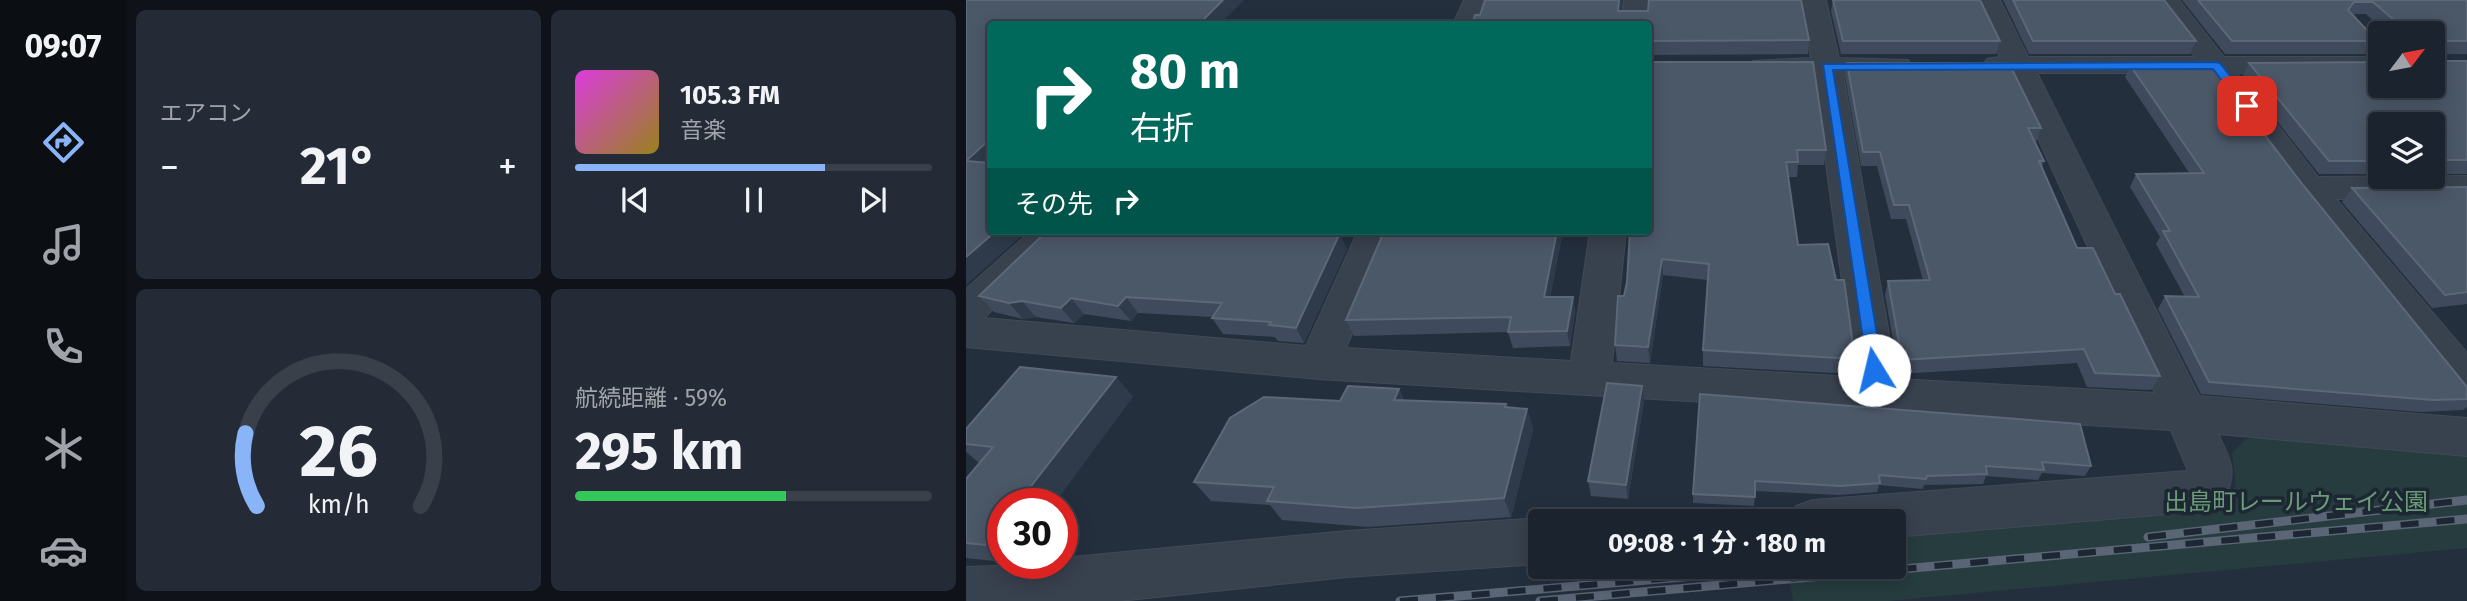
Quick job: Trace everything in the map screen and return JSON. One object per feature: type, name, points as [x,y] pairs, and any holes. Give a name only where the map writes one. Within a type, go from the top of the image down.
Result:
[{"type":"street","points":[[1467,21],[1477,0]]},
{"type":"street","points":[[1634,21],[1637,0]]},
{"type":"street","points":[[1813,0],[1827,67],[1879,397]]},
{"type":"street","points":[[1906,514],[2193,491],[2208,485],[2211,471],[1987,0]]},
{"type":"street","points":[[2165,0],[2309,188],[2467,383]]},
{"type":"street","points":[[1965,65],[2216,65],[2368,50]]},
{"type":"street","points":[[1731,66],[1923,66]]},
{"type":"street","points":[[2309,188],[2467,187]]},
{"type":"street","points":[[966,312],[1049,235]]},
{"type":"street","points":[[1319,363],[1374,235]]},
{"type":"street","points":[[1589,379],[1607,235]]},
{"type":"street","points":[[966,332],[1319,363],[2185,414],[2467,437]]},
{"type":"street","points":[[966,592],[1347,554],[1528,542]]},
{"type":"green space","name":"出島町レールウェイ公園","points":[[2246,439],[2467,452],[2467,548],[1887,601],[1793,601],[1790,579],[1906,579],[1906,536],[2218,502],[2228,498],[2236,486],[2232,453]]},
{"type":"building","points":[[966,0],[1223,0],[1202,21],[987,21],[987,142],[966,161]]},
{"type":"building","points":[[1485,0],[1619,0],[1618,11],[1648,11],[1649,0],[1801,0],[1809,40],[1652,41],[1652,21],[1473,21],[1475,15],[1480,15]]},
{"type":"building","points":[[1833,0],[1980,0],[2000,41],[1843,41]]},
{"type":"building","points":[[2013,0],[2164,0],[2196,41],[2033,41]]},
{"type":"building","points":[[2198,0],[2467,0],[2467,41],[2445,41],[2445,21],[2393,21],[2373,2],[2354,2],[2348,10],[2368,31],[2368,41],[2232,41]]},
{"type":"building","points":[[2445,61],[2467,61],[2467,160],[2445,160],[2445,112],[2368,112],[2368,161],[2329,161],[2249,63],[2368,62],[2368,98],[2445,98]]},
{"type":"building","points":[[1652,62],[1813,62],[1826,150],[1797,150],[1798,162],[1786,162],[1798,245],[1828,244],[1836,280],[1844,280],[1855,359],[1703,350],[1709,264],[1662,259],[1648,347],[1615,345],[1618,296],[1624,296],[1630,235],[1652,235]]},
{"type":"building","points":[[1847,63],[2009,63],[2041,128],[2028,128],[2044,161],[2039,161],[2077,248],[2093,248],[2115,294],[2120,294],[2160,376],[2095,373],[2084,349],[1902,360],[1888,281],[1930,280],[1909,205],[1894,205],[1880,152],[1863,152]]},
{"type":"building","points":[[2130,65],[2211,65],[2303,185],[2467,387],[2467,399],[2433,400],[2209,382],[2165,296],[2199,297],[2163,231],[2170,231],[2136,174],[2204,173]]},
{"type":"building","points":[[966,161],[987,163],[987,235],[991,235],[966,257]]},
{"type":"building","points":[[2467,187],[2467,292],[2445,295],[2352,188]]},
{"type":"building","points":[[1043,235],[1339,235],[1296,328],[1269,325],[1271,322],[1212,318],[1222,303],[1126,297],[1118,306],[1071,298],[1061,308],[1022,301],[1009,303],[979,296]]},
{"type":"building","points":[[1383,235],[1556,235],[1544,297],[1573,297],[1567,331],[1508,332],[1511,317],[1346,320]]},
{"type":"building","points":[[1020,367],[1116,377],[1029,488],[987,488],[985,545],[966,543],[966,479],[993,447],[966,444],[966,429]]},
{"type":"building","points":[[1607,383],[1642,386],[1626,485],[1588,481]]},
{"type":"building","points":[[1348,386],[1399,389],[1394,400],[1506,404],[1505,407],[1527,409],[1504,498],[1356,508],[1267,501],[1274,487],[1194,482],[1230,418],[1264,397],[1340,401]]},
{"type":"building","points":[[1700,394],[2080,424],[2091,466],[2042,462],[2044,470],[1986,466],[1987,474],[1927,476],[1926,479],[1879,475],[1880,483],[1841,486],[1755,481],[1755,497],[1693,494]]},
{"type":"railway","points":[[2148,537],[2467,500]]},
{"type":"railway","points":[[1540,601],[2467,519]]},
{"type":"railway","points":[[1400,601],[1659,579]]},
{"type":"route","points":[[1874,370],[1827,67],[2216,65],[2247,106]]}]
